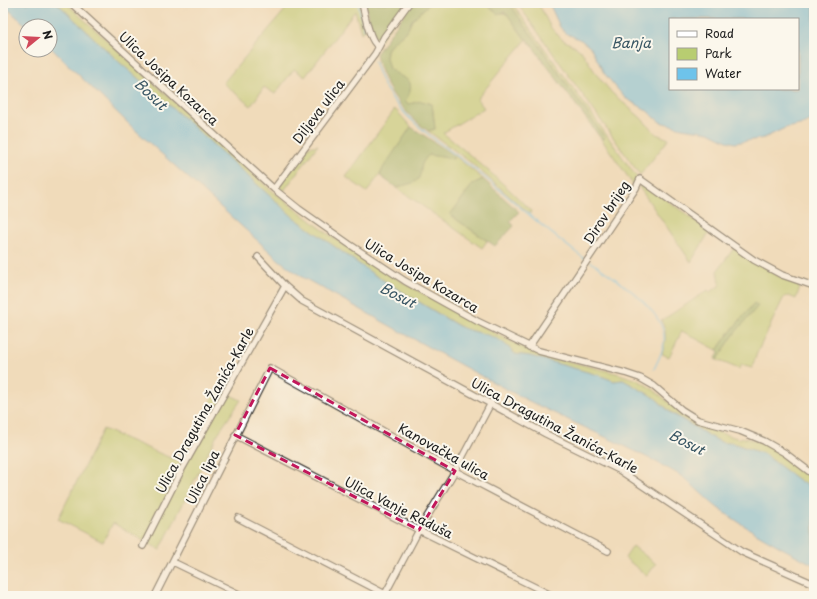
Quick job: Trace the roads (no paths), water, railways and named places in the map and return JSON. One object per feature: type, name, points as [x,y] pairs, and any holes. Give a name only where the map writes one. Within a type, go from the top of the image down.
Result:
[{"type":"street","name":"Ulica Josipa Kozarca","points":[[71,3],[274,189],[322,226],[405,281],[477,321],[529,347],[640,378],[654,386],[682,410],[698,420],[740,431],[764,441],[785,453],[814,475]]},
{"type":"street","points":[[362,3],[371,36],[374,43],[378,46]]},
{"type":"street","name":"Diljeva ulica","points":[[274,189],[375,54],[378,46],[410,3]]},
{"type":"street","name":"Dirov brijeg","points":[[529,347],[636,188],[640,179],[754,260],[785,277],[814,286]]},
{"type":"street","name":"Ulica Dragutina Žanića-Karle","points":[[258,258],[302,301],[546,434],[619,470],[742,552],[814,584]]},
{"type":"street","name":"Ulica Dragutina Žanića-Karle","points":[[143,546],[182,469],[285,286]]},
{"type":"street","name":"Ulica lipa","points":[[155,596],[270,368]]},
{"type":"street","name":"Kanovačka ulica","points":[[270,368],[455,471],[608,551]]},
{"type":"street","points":[[238,518],[386,595],[419,530],[455,471],[491,403]]},
{"type":"street","name":"Ulica Vanje Raduša","points":[[235,435],[419,530],[553,596]]},
{"type":"street","points":[[173,562],[241,595]]},
{"type":"water","name":"Bosut","points":[[3,3],[57,3],[119,62],[176,111],[293,217],[373,274],[455,324],[465,329],[498,339],[515,354],[530,356],[614,381],[623,380],[655,398],[671,413],[711,437],[723,443],[732,443],[764,454],[800,481],[814,489],[814,565],[764,538],[729,516],[684,478],[671,470],[635,451],[527,400],[442,355],[302,277],[279,260],[132,127],[58,55],[58,18],[18,18],[3,5]]},
{"type":"water","name":"Banja","points":[[549,3],[814,3],[814,119],[800,125],[785,128],[764,138],[735,143],[727,141],[709,132],[682,128],[660,122],[645,109],[625,98],[604,73],[591,48],[581,40],[565,33],[560,27]]},
{"type":"waterway","points":[[358,3],[364,29]]},
{"type":"waterway","points":[[374,61],[386,89],[406,115],[585,259]]},
{"type":"waterway","points":[[591,262],[612,276],[637,296],[657,318],[663,329],[664,344],[654,369]]}]
